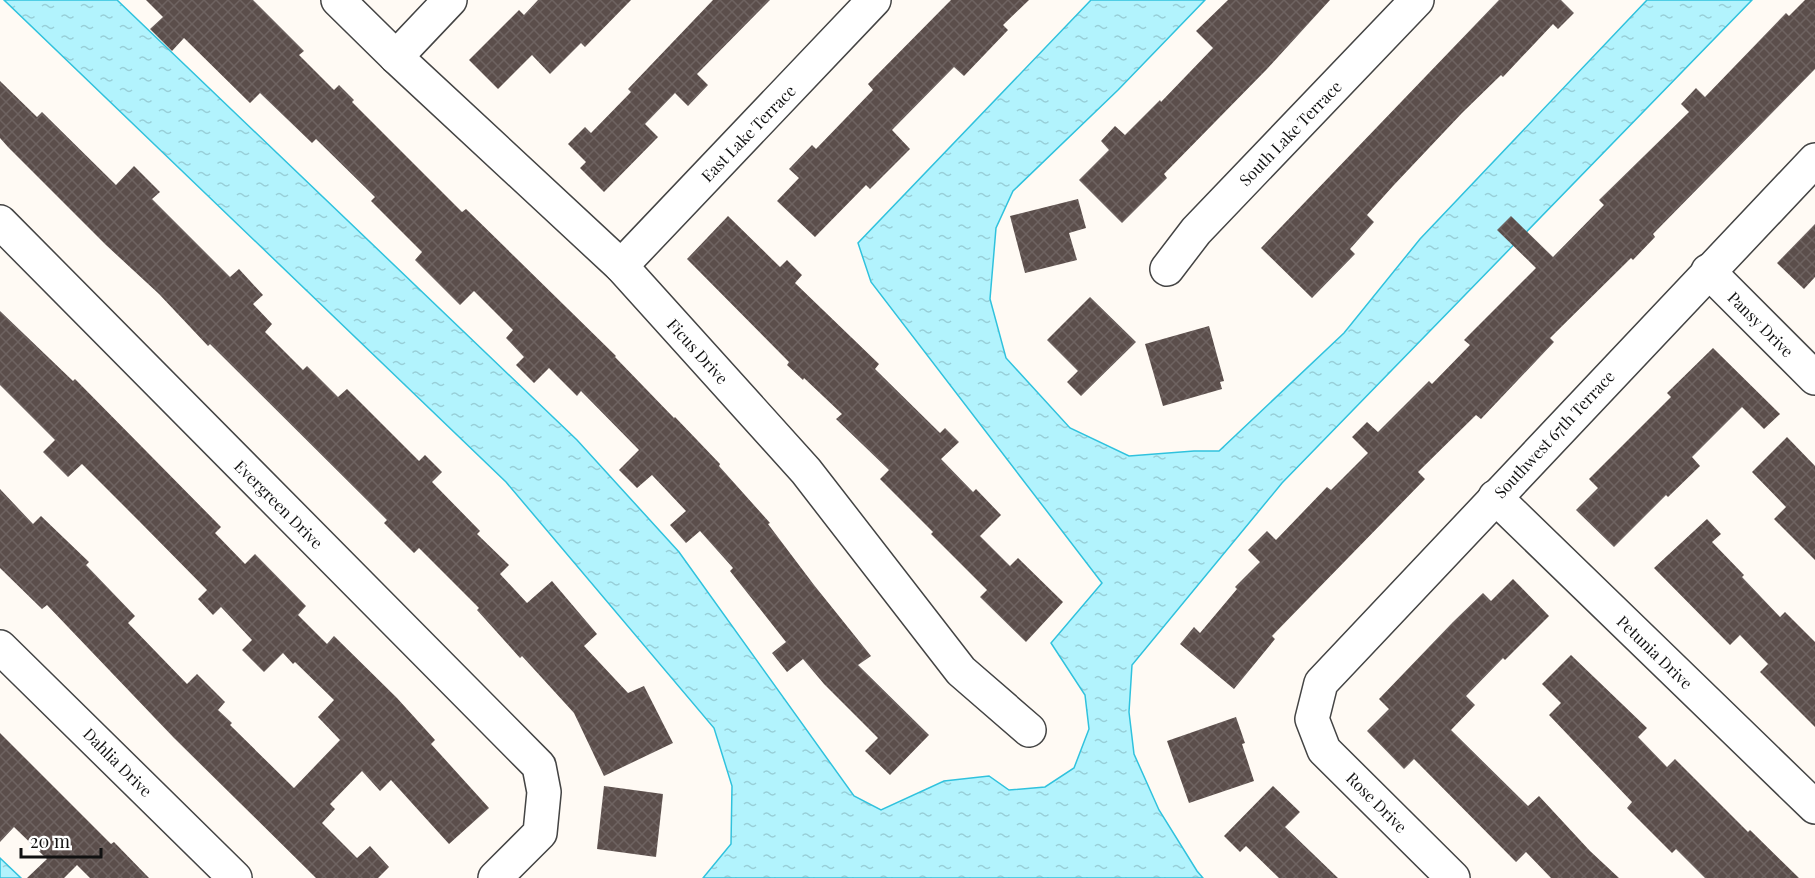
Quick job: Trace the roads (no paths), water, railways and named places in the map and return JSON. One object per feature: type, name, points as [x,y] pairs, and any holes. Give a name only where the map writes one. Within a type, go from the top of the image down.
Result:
[{"type":"street","name":"Ficus Drive","points":[[338,0],[396,57],[621,266],[806,471],[961,671],[1029,730]]},
{"type":"street","points":[[396,57],[450,0]]},
{"type":"street","name":"East Lake Terrace","points":[[621,266],[874,0]]},
{"type":"street","name":"South Lake Terrace","points":[[1167,269],[1196,231],[1417,0]]},
{"type":"street","name":"Southwest 67th Terrace","points":[[1312,719],[1321,684],[1815,160]]},
{"type":"street","name":"Evergreen Drive","points":[[0,222],[539,766],[544,792],[540,833],[495,878]]},
{"type":"street","name":"Pansy Drive","points":[[1708,271],[1815,378]]},
{"type":"street","name":"Petunia Drive","points":[[1495,497],[1815,807]]},
{"type":"street","name":"Dahlia Drive","points":[[0,647],[235,878]]},
{"type":"street","name":"Rose Drive","points":[[1312,719],[1324,750],[1453,878]]},
{"type":"water","points":[[4,0],[117,0],[577,440],[679,552],[854,796],[881,810],[944,781],[989,776],[1009,790],[1045,787],[1074,768],[1089,729],[1085,695],[1051,643],[1102,583],[871,282],[858,243],[1091,0],[1205,0],[1118,90],[1013,191],[996,228],[990,299],[1006,358],[1070,428],[1129,456],[1219,451],[1344,333],[1420,239],[1647,0],[1752,0],[1282,483],[1132,665],[1129,712],[1134,754],[1159,810],[1203,878],[703,878],[731,844],[732,786],[714,728],[506,482]]},
{"type":"water","points":[[0,858],[21,878],[0,878]]}]
